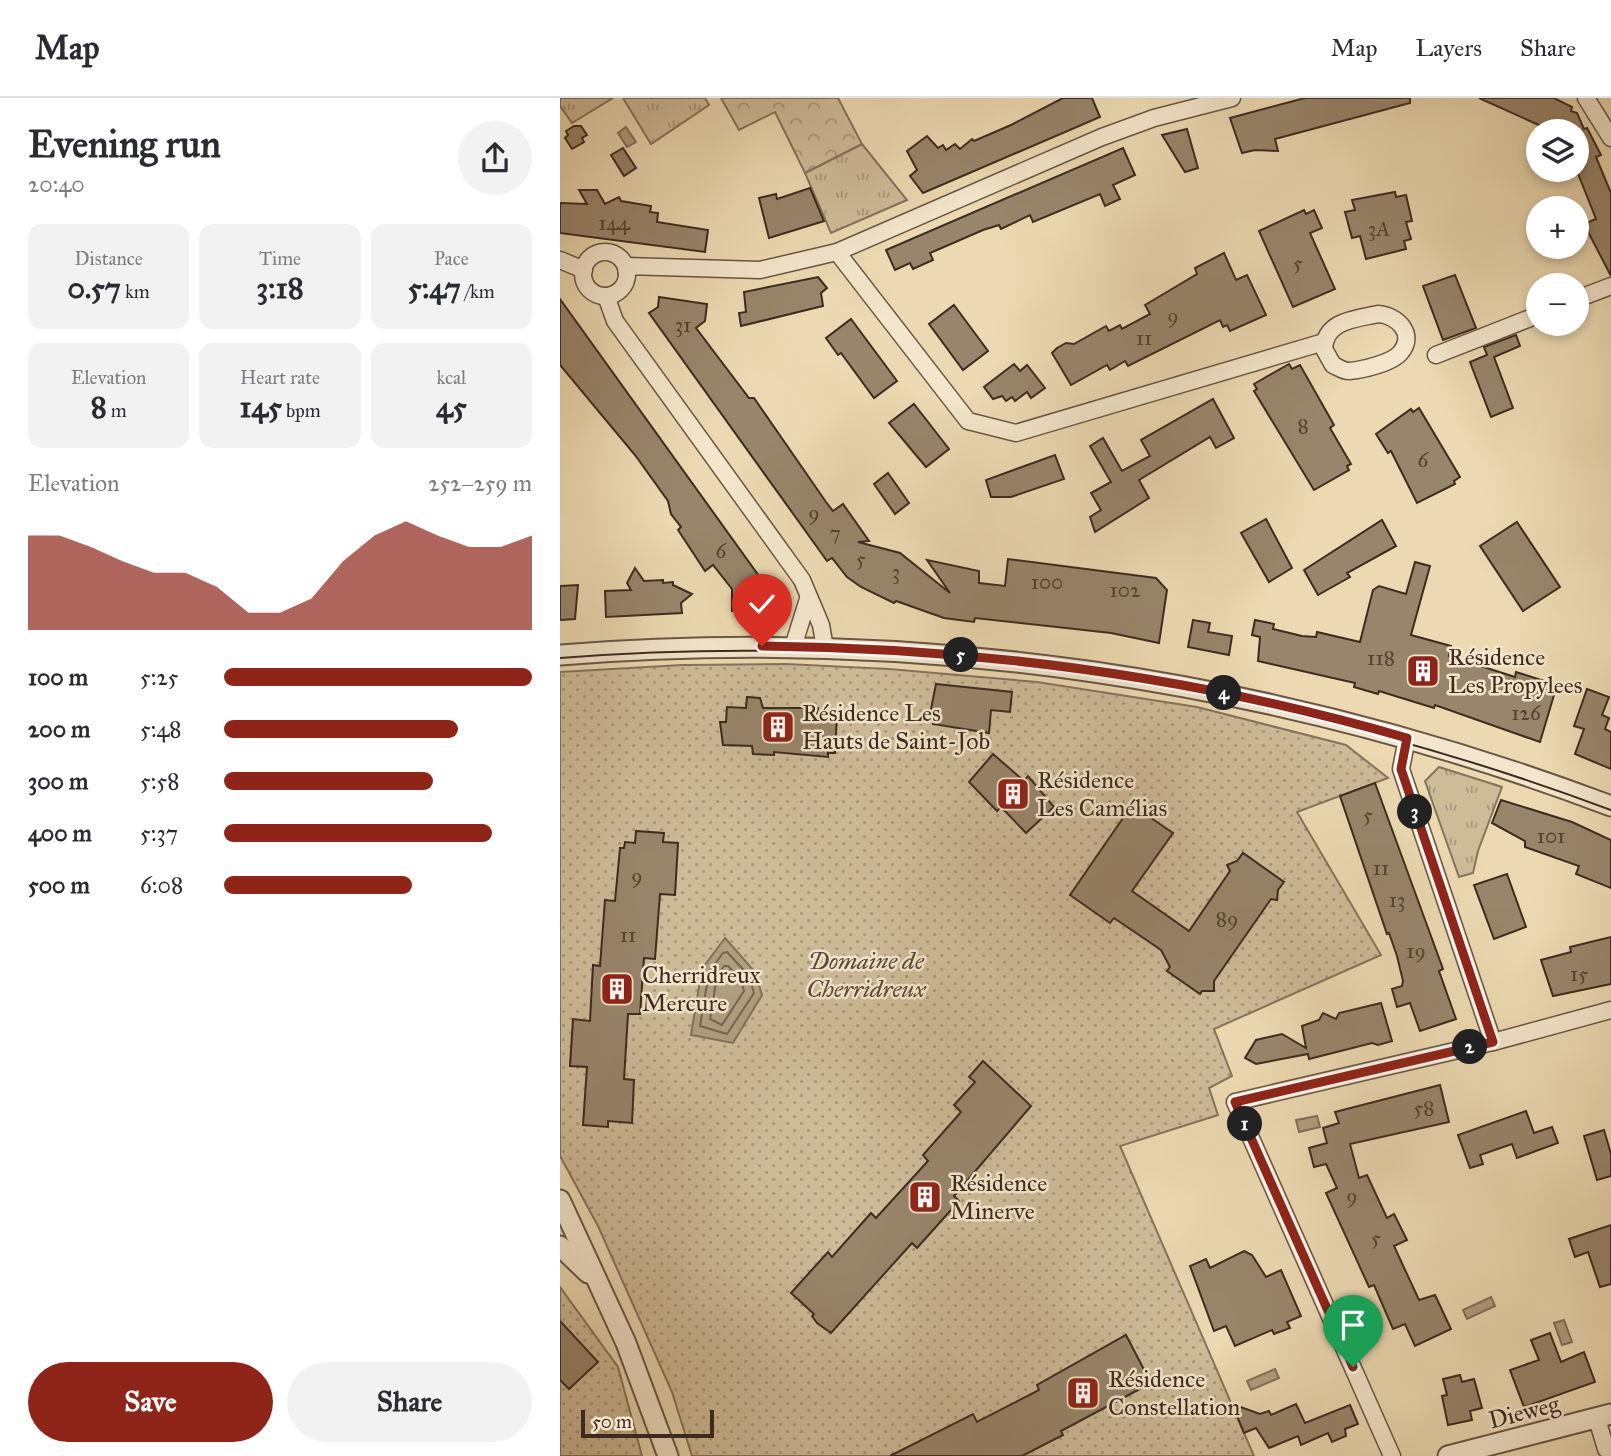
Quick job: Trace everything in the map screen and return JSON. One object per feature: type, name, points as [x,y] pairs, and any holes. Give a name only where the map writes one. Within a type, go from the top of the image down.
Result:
[{"type":"street","points":[[627,275],[619,257],[604,252],[591,258],[584,270],[587,286],[599,295],[606,296],[615,295],[621,290],[627,275],[626,266],[751,270],[777,268],[837,252],[1102,136],[1154,118],[1232,98]]},
{"type":"street","points":[[1586,98],[1611,138]]},
{"type":"street","points":[[837,252],[968,421],[1016,433],[1324,342],[1329,331],[1339,324],[1378,314],[1396,318],[1406,340],[1394,359],[1349,371],[1333,365],[1328,360],[1324,342]]},
{"type":"street","points":[[560,260],[584,270]]},
{"type":"street","points":[[1589,294],[1611,286]]},
{"type":"street","points":[[606,296],[615,321],[803,580],[808,599],[821,625],[825,648]]},
{"type":"street","points":[[1436,355],[1526,320]]},
{"type":"street","points":[[793,647],[808,599]]},
{"type":"street","points":[[560,655],[688,647],[825,648],[982,657],[1123,675],[1303,710],[1503,767],[1611,806]]},
{"type":"street","points":[[1407,738],[1401,769],[1493,1042]]},
{"type":"street","points":[[1392,1456],[1235,1102],[1493,1042],[1611,1010]]},
{"type":"street","points":[[560,1200],[629,1352],[668,1456]]},
{"type":"street","points":[[560,1247],[594,1279]]},
{"type":"street","points":[[1604,1417],[1606,1449],[1611,1453]]},
{"type":"street","name":"Dieweg","points":[[1448,1456],[1604,1417]]},
{"type":"green space","points":[[560,98],[613,98],[572,123],[560,106]]},
{"type":"green space","points":[[623,98],[705,98],[709,105],[651,144]]},
{"type":"green space","points":[[721,98],[838,98],[862,144],[805,173],[775,112],[739,130]]},
{"type":"green space","points":[[862,144],[907,200],[831,233],[805,173]]},
{"type":"green space","name":"Domaine de Cherridreux","points":[[786,664],[889,669],[1037,682],[1197,707],[1346,745],[1388,778],[1297,812],[1381,955],[1214,1029],[1232,1076],[1209,1088],[1218,1115],[1120,1146],[1254,1456],[692,1456],[672,1392],[598,1226],[560,1156],[560,672],[682,665]]},
{"type":"green space","points":[[1439,767],[1502,787],[1478,851],[1473,873],[1459,877],[1425,781]]},
{"type":"green space","points":[[560,1287],[618,1367],[642,1456],[560,1456]]},
{"type":"water","points":[[626,127],[636,142],[627,147],[618,133]]},
{"type":"water","points":[[725,938],[755,972],[762,995],[733,1043],[691,1035],[702,969]]},
{"type":"water","points":[[1317,1116],[1320,1127],[1299,1132],[1296,1120]]},
{"type":"water","points":[[1491,1297],[1495,1306],[1467,1319],[1463,1310]]},
{"type":"water","points":[[1564,1320],[1572,1342],[1562,1345],[1554,1323]]},
{"type":"water","points":[[1275,1369],[1279,1378],[1251,1390],[1247,1381]]},
{"type":"building","points":[[1063,98],[1092,98],[1100,117],[923,193],[910,176],[917,170],[907,151],[927,136],[938,148],[943,145],[946,150],[955,144],[960,149],[972,139],[974,141],[1011,125]]},
{"type":"building","points":[[1305,98],[1410,98],[1410,103],[1275,139],[1278,151],[1255,150],[1242,153],[1230,118]]},
{"type":"building","points":[[1479,98],[1554,98],[1572,107],[1571,111],[1577,113],[1580,119],[1526,119]]},
{"type":"building","points":[[574,126],[581,126],[587,135],[582,138],[584,142],[572,149],[565,138],[568,135],[566,131]]},
{"type":"building","points":[[1187,129],[1198,168],[1185,172],[1162,135]]},
{"type":"building","points":[[1589,132],[1601,155],[1596,157],[1611,193],[1611,276],[1589,234],[1589,222],[1596,219],[1581,182],[1589,182]]},
{"type":"building","points":[[623,148],[636,168],[624,176],[611,155]]},
{"type":"building","points":[[1123,148],[1135,175],[1113,185],[1120,199],[1105,206],[1100,194],[1033,222],[1030,215],[1001,229],[999,225],[983,230],[930,253],[933,260],[913,269],[910,263],[895,270],[886,250]]},
{"type":"building","points":[[810,188],[824,221],[769,238],[759,198],[776,194],[777,199]]},
{"type":"building","points":[[579,190],[597,190],[605,204],[619,197],[621,201],[651,206],[650,212],[658,213],[657,222],[708,230],[705,252],[560,233],[560,203],[587,204]]},
{"type":"building","points":[[1395,192],[1396,197],[1406,195],[1412,221],[1406,222],[1411,239],[1404,241],[1406,249],[1366,259],[1360,236],[1352,238],[1345,212],[1355,210],[1352,200]]},
{"type":"building","points":[[1304,210],[1306,214],[1314,210],[1322,228],[1310,233],[1335,289],[1293,307],[1259,231]]},
{"type":"building","points":[[1224,253],[1236,280],[1247,275],[1266,315],[1230,331],[1227,325],[1223,327],[1220,320],[1128,366],[1125,361],[1110,370],[1107,365],[1071,385],[1052,353],[1057,348],[1066,343],[1074,344],[1106,326],[1109,331],[1120,325],[1122,329],[1150,314],[1145,305],[1197,274],[1195,268]]},
{"type":"building","points":[[1455,275],[1476,328],[1443,340],[1423,286]]},
{"type":"building","points":[[818,277],[827,288],[821,293],[823,306],[741,326],[739,313],[746,312],[744,292]]},
{"type":"building","points":[[659,297],[707,304],[705,321],[696,328],[749,398],[754,398],[833,511],[843,504],[869,541],[858,542],[900,553],[950,593],[927,560],[979,571],[979,583],[1005,586],[1008,559],[1156,578],[1167,590],[1159,643],[1111,633],[975,618],[974,622],[944,618],[896,601],[894,603],[861,587],[847,577],[832,558],[827,561],[649,313],[658,307]]},
{"type":"building","points":[[560,299],[769,590],[772,602],[768,609],[758,612],[732,611],[732,589],[713,565],[705,571],[678,530],[681,527],[671,514],[668,501],[635,455],[560,365]]},
{"type":"building","points":[[954,305],[988,351],[963,370],[929,324]]},
{"type":"building","points":[[851,319],[897,381],[874,398],[841,353],[838,355],[826,338]]},
{"type":"building","points":[[1516,335],[1520,346],[1494,357],[1513,408],[1491,417],[1470,362],[1487,355],[1484,347]]},
{"type":"building","points":[[1014,364],[1020,371],[1027,365],[1045,388],[1031,398],[1027,392],[1015,401],[1012,397],[1006,401],[1002,396],[993,399],[984,387]]},
{"type":"building","points":[[1289,364],[1292,369],[1300,365],[1334,425],[1330,428],[1351,464],[1347,466],[1349,470],[1314,490],[1254,391],[1257,389],[1254,384]]},
{"type":"building","points":[[1213,399],[1234,438],[1216,448],[1210,437],[1139,480],[1149,498],[1095,532],[1090,517],[1101,510],[1091,493],[1111,482],[1090,446],[1103,438],[1122,471],[1150,456],[1141,440]]},
{"type":"building","points":[[914,404],[949,449],[926,467],[889,423]]},
{"type":"building","points":[[1419,408],[1460,477],[1454,481],[1455,484],[1417,503],[1391,451],[1388,453],[1376,434],[1411,409],[1413,412]]},
{"type":"building","points":[[1055,455],[1064,479],[1011,497],[991,497],[986,480]]},
{"type":"building","points":[[888,473],[909,503],[895,514],[874,484]]},
{"type":"building","points":[[1266,519],[1292,568],[1269,582],[1241,533]]},
{"type":"building","points":[[1382,520],[1396,546],[1347,573],[1350,577],[1318,595],[1304,570]]},
{"type":"building","points":[[1517,522],[1560,587],[1523,611],[1480,546]]},
{"type":"building","points":[[1415,562],[1430,566],[1411,635],[1451,646],[1449,656],[1515,677],[1516,672],[1557,685],[1540,742],[1435,705],[1434,708],[1379,691],[1378,694],[1354,687],[1355,683],[1258,661],[1260,637],[1252,635],[1255,620],[1274,624],[1273,629],[1302,636],[1316,637],[1317,632],[1360,642],[1373,590],[1379,586],[1406,594]]},
{"type":"building","points":[[635,568],[644,581],[673,582],[673,585],[692,594],[681,603],[682,613],[606,617],[605,591],[631,590],[627,583]]},
{"type":"building","points":[[578,585],[575,619],[560,620],[560,586]]},
{"type":"building","points":[[1193,620],[1210,623],[1208,632],[1232,636],[1229,655],[1188,647]]},
{"type":"building","points":[[936,684],[1012,692],[1010,712],[991,710],[989,733],[933,724],[934,714],[930,714]]},
{"type":"building","points":[[1587,689],[1609,697],[1602,715],[1609,718],[1605,729],[1611,732],[1611,769],[1575,754],[1584,729],[1574,726]]},
{"type":"building","name":"Résidence Les Hauts de Saint-Job","points":[[747,697],[760,698],[763,708],[818,708],[817,714],[837,715],[835,753],[828,753],[828,757],[774,752],[774,755],[753,754],[752,746],[723,745],[720,722],[726,722],[727,707],[746,708]]},
{"type":"building","name":"Résidence Les Camélias","points":[[993,754],[1024,781],[1028,776],[1054,807],[1026,833],[1001,807],[997,811],[969,782]]},
{"type":"building","points":[[1375,783],[1443,969],[1439,971],[1456,1019],[1420,1031],[1410,1003],[1397,1007],[1392,989],[1402,986],[1403,981],[1397,956],[1340,796]]},
{"type":"building","points":[[1501,800],[1572,822],[1611,840],[1611,888],[1576,874],[1579,866],[1525,847],[1525,841],[1492,823]]},
{"type":"building","points":[[1132,805],[1173,833],[1132,891],[1189,931],[1230,871],[1227,865],[1237,861],[1243,853],[1284,882],[1278,890],[1277,900],[1271,899],[1214,981],[1214,991],[1202,991],[1200,994],[1167,971],[1170,967],[1161,950],[1114,918],[1110,923],[1070,895]]},
{"type":"building","name":"Cherridreux Mercure","points":[[636,831],[664,833],[663,842],[678,843],[675,895],[660,894],[655,959],[644,958],[640,1014],[628,1014],[624,1079],[634,1080],[632,1123],[608,1121],[608,1127],[583,1125],[587,1067],[570,1066],[573,1019],[590,1021],[593,965],[600,966],[605,900],[615,901],[620,848],[624,848],[625,842],[635,843]]},
{"type":"building","points":[[1507,874],[1526,927],[1494,939],[1474,885]]},
{"type":"building","points":[[1611,937],[1611,984],[1553,996],[1541,960],[1571,952],[1570,947]]},
{"type":"building","points":[[1381,1003],[1392,1041],[1378,1045],[1372,1043],[1309,1059],[1308,1054],[1256,1064],[1245,1058],[1256,1040],[1282,1034],[1306,1048],[1302,1026],[1319,1020],[1323,1013],[1336,1019],[1339,1013]]},
{"type":"building","name":"Résidence Minerve","points":[[983,1061],[1031,1106],[954,1196],[959,1201],[917,1248],[912,1243],[831,1333],[817,1323],[812,1316],[814,1314],[791,1293],[828,1252],[832,1257],[871,1213],[876,1218],[928,1161],[923,1155],[961,1112],[954,1105],[975,1082],[969,1077]]},
{"type":"building","points":[[1440,1085],[1449,1122],[1350,1144],[1359,1178],[1367,1175],[1387,1218],[1394,1214],[1407,1240],[1394,1246],[1419,1300],[1435,1295],[1451,1329],[1415,1346],[1405,1324],[1393,1329],[1374,1285],[1369,1287],[1326,1193],[1337,1188],[1326,1164],[1314,1167],[1309,1148],[1327,1143],[1323,1128],[1339,1123],[1335,1112]]},
{"type":"building","points":[[1526,1111],[1534,1133],[1552,1127],[1558,1143],[1517,1158],[1512,1144],[1480,1155],[1483,1164],[1470,1168],[1458,1135]]},
{"type":"building","points":[[1604,1130],[1611,1154],[1611,1176],[1597,1180],[1584,1136]]},
{"type":"building","points":[[1611,1225],[1611,1284],[1600,1287],[1588,1252],[1575,1257],[1569,1239]]},
{"type":"building","points":[[1244,1251],[1252,1255],[1266,1277],[1281,1270],[1301,1316],[1287,1322],[1290,1328],[1274,1334],[1272,1330],[1235,1346],[1226,1326],[1214,1331],[1190,1266],[1206,1259],[1210,1268]]},
{"type":"building","points":[[560,1321],[598,1362],[569,1389],[560,1380]]},
{"type":"building","points":[[1550,1333],[1561,1362],[1584,1352],[1595,1382],[1524,1407],[1510,1370],[1539,1360],[1531,1340]]},
{"type":"building","name":"Résidence Constellation","points":[[1126,1335],[1151,1383],[1061,1431],[1063,1435],[1022,1456],[890,1456],[973,1414],[977,1422],[1039,1390],[1037,1385]]},
{"type":"building","points":[[1460,1375],[1462,1382],[1474,1379],[1482,1408],[1470,1411],[1472,1420],[1448,1425],[1442,1396],[1447,1395],[1443,1379]]},
{"type":"building","points":[[1232,1404],[1260,1414],[1269,1411],[1271,1415],[1296,1404],[1305,1423],[1350,1405],[1358,1424],[1345,1429],[1346,1436],[1332,1442],[1328,1433],[1301,1445],[1298,1436],[1269,1448],[1256,1428],[1244,1433]]},
{"type":"tram line","points":[[560,658],[694,651],[828,652],[961,661],[1094,676],[1225,699],[1355,729],[1484,766],[1611,810]]},
{"type":"place","name":"Résidence Les Propylees","points":[[1423,671]]},
{"type":"place","name":"Résidence Les Hauts de Saint-Job","points":[[778,727]]},
{"type":"place","name":"Résidence Les Camélias","points":[[1013,794]]},
{"type":"place","name":"Cherridreux Mercure","points":[[617,989]]},
{"type":"place","name":"Résidence Minerve","points":[[925,1197]]},
{"type":"place","name":"Résidence Constellation","points":[[1083,1393]]},
{"type":"route","points":[[762,646],[880,649],[1039,663],[1254,699],[1407,738],[1401,769],[1493,1042],[1235,1102],[1353,1367]]}]
